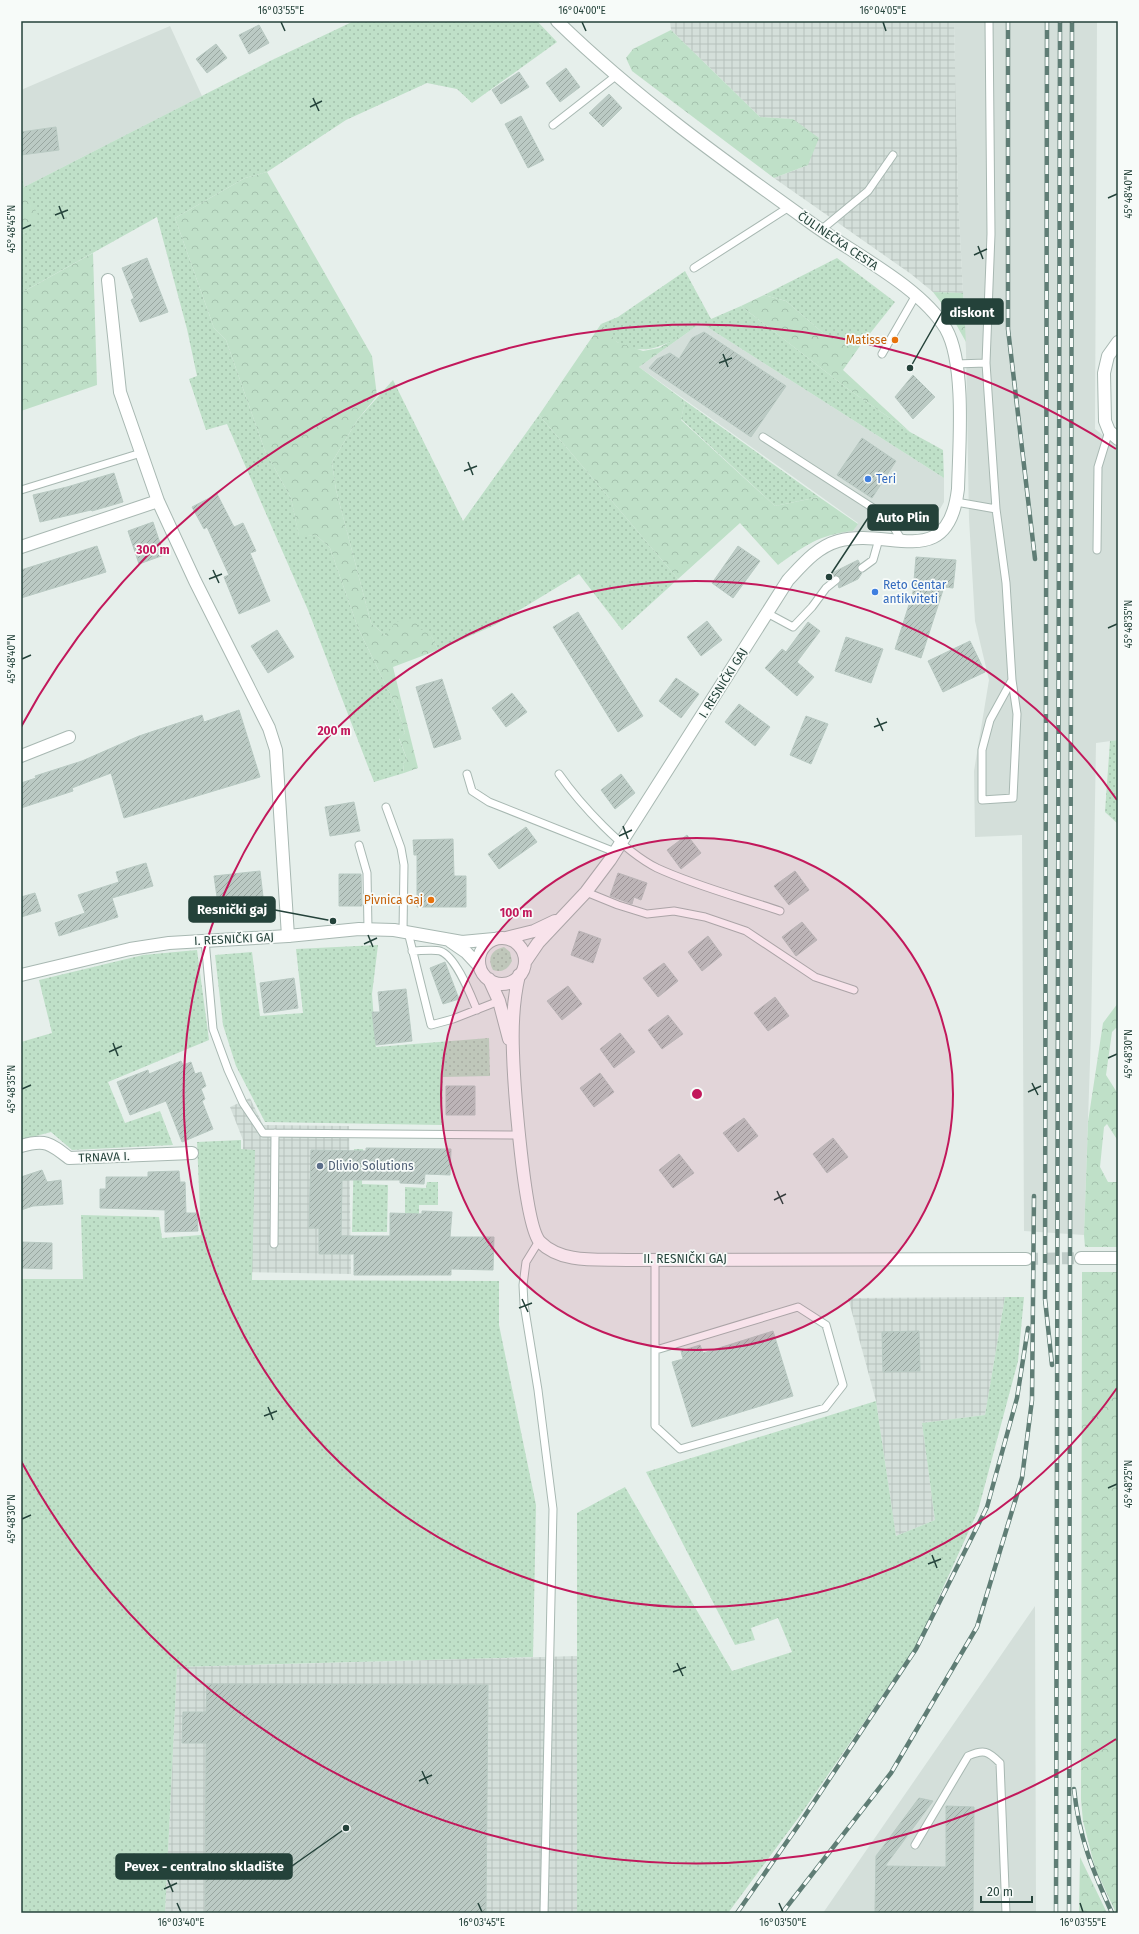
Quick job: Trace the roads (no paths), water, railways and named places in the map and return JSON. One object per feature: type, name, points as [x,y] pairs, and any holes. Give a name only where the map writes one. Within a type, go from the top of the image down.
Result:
[{"type":"street","name":"ČULINEČKA CESTA","points":[[557,21],[593,56],[690,136],[821,230],[916,295],[946,329],[953,347],[956,364],[960,412],[956,502],[947,526],[935,536]]},
{"type":"street","points":[[108,280],[120,392],[158,501],[194,581],[269,728],[276,750],[288,936]]},
{"type":"street","points":[[1113,435],[1105,420],[1104,373],[1108,356],[1118,342]]},
{"type":"street","points":[[21,547],[158,501]]},
{"type":"street","name":"I. RESNIČKI GAJ","points":[[525,962],[538,943],[586,892],[618,847],[788,580],[807,560],[823,547],[849,538],[879,538],[903,543],[924,541],[935,536]]},
{"type":"street","points":[[21,756],[69,737]]},
{"type":"street","name":"I. RESNIČKI GAJ","points":[[21,975],[130,948],[169,942],[288,936],[368,929],[405,932],[449,940],[473,942],[500,939],[534,931],[562,917]]},
{"type":"street","points":[[513,1053],[499,1001],[489,979],[480,967],[479,961],[482,950],[489,942],[500,939],[512,940],[521,948],[525,962],[520,975],[514,1004],[513,1053],[528,1211],[539,1241]]},
{"type":"street","name":"I. RESNIČKI GAJ","points":[[449,940],[466,952],[480,967]]},
{"type":"street","points":[[489,979],[495,982],[509,982],[520,975]]},
{"type":"street","name":"TRNAVA I.","points":[[21,1146],[34,1142],[52,1144],[69,1158],[192,1153]]},
{"type":"street","name":"II. RESNIČKI GAJ","points":[[539,1241],[559,1254],[577,1259],[1026,1259]]},
{"type":"street","points":[[1081,1258],[1118,1258]]},
{"type":"lane","points":[[989,21],[991,234],[986,363],[996,509],[1006,583],[1012,680],[1017,714],[1012,798],[982,800],[982,750],[990,720],[1012,680]]},
{"type":"lane","points":[[553,125],[617,75]]},
{"type":"lane","points":[[821,230],[868,191],[893,155]]},
{"type":"lane","points":[[694,268],[789,207]]},
{"type":"lane","points":[[882,354],[916,295]]},
{"type":"lane","points":[[956,364],[986,363]]},
{"type":"lane","points":[[1097,550],[1098,467],[1113,435]]},
{"type":"lane","points":[[763,437],[887,517],[903,543]]},
{"type":"lane","points":[[21,490],[141,453]]},
{"type":"lane","points":[[956,502],[996,509]]},
{"type":"lane","points":[[862,568],[873,560],[879,538]]},
{"type":"lane","points":[[767,613],[793,627],[812,607],[826,588],[836,580]]},
{"type":"lane","points":[[467,774],[472,791],[489,802],[618,847],[656,867],[722,892],[780,910]]},
{"type":"lane","points":[[558,774],[618,847]]},
{"type":"lane","points":[[386,807],[401,848],[404,865],[405,932],[412,951],[431,1025],[499,1001]]},
{"type":"lane","points":[[358,845],[367,873],[368,929]]},
{"type":"lane","points":[[586,892],[618,905],[647,914],[674,911],[705,916],[746,931],[815,977],[854,990]]},
{"type":"lane","points":[[205,940],[213,1029],[228,1070],[243,1103],[263,1133],[520,1135]]},
{"type":"lane","points":[[412,951],[441,951],[448,957],[465,979],[477,1010]]},
{"type":"lane","points":[[274,1244],[275,1133]]},
{"type":"lane","points":[[539,1241],[526,1262],[523,1285],[524,1304],[538,1390],[553,1509],[544,1913]]},
{"type":"lane","points":[[655,1259],[655,1426],[680,1449],[825,1408],[843,1384],[826,1325],[798,1307],[656,1350]]},
{"type":"lane","points":[[915,1845],[968,1756],[979,1751],[990,1753],[1000,1763],[1006,1913]]},
{"type":"tunnel","points":[[1026,1259],[1081,1258]]},
{"type":"railway","points":[[1008,21],[1008,329],[1035,559]]},
{"type":"railway","points":[[1047,21],[1045,1299],[1052,1365]]},
{"type":"railway","points":[[1056,1913],[1060,21]]},
{"type":"railway","points":[[1069,1913],[1072,21]]},
{"type":"railway","points":[[782,1913],[891,1773],[977,1627],[1022,1478],[1032,1400],[1034,1196]]},
{"type":"railway","points":[[737,1913],[800,1823],[916,1649],[987,1507],[1017,1398],[1028,1328]]},
{"type":"railway","points":[[1074,1789],[1079,1822],[1087,1852],[1112,1913]]},
{"type":"place","name":"Matisse","points":[[895,340]]},
{"type":"place","name":"diskont","points":[[910,368]]},
{"type":"place","name":"Teri","points":[[868,479]]},
{"type":"place","name":"Auto Plin","points":[[829,577]]},
{"type":"place","name":"Reto Centar antikviteti","points":[[875,592]]},
{"type":"place","name":"Pivnica Gaj","points":[[431,900]]},
{"type":"place","name":"Resnički gaj","points":[[333,921]]},
{"type":"place","name":"Dlivio Solutions","points":[[320,1166]]},
{"type":"place","name":"Pevex - centralno skladište","points":[[346,1828]]}]
